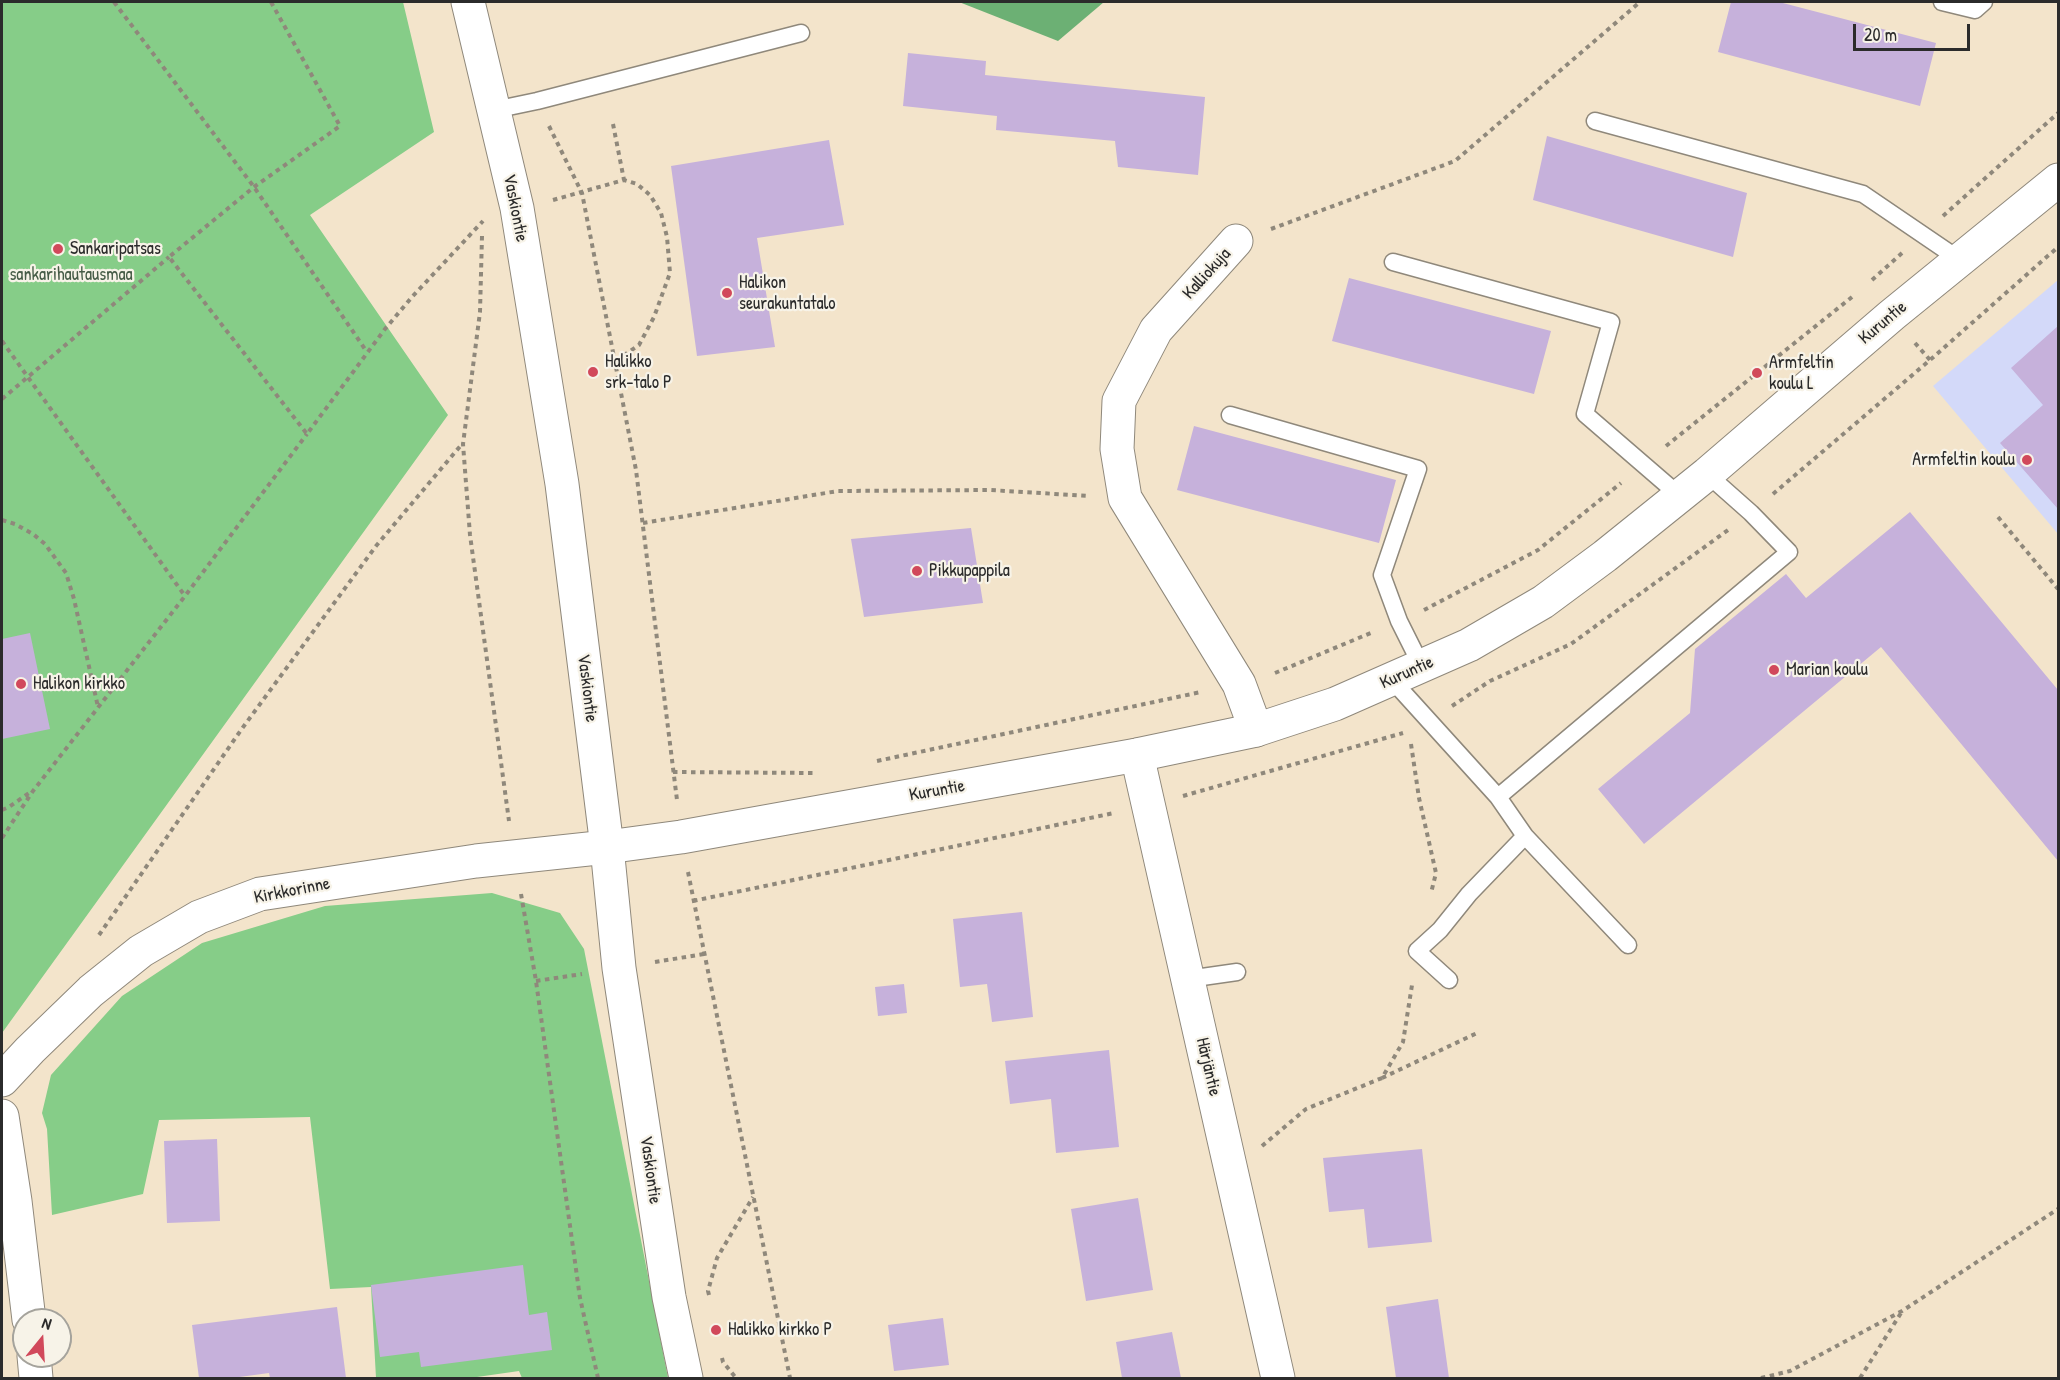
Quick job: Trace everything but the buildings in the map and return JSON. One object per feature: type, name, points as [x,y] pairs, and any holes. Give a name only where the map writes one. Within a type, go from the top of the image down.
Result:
[{"type":"street","name":"Vaskiontie","points":[[468,2],[517,208],[562,484],[620,968],[665,1273],[686,1378]]},
{"type":"street","name":"Kuruntie","points":[[607,847],[681,837],[1137,755],[1256,730],[1335,704],[1422,667],[1468,645],[1543,602],[1605,556],[1707,474],[1892,315],[2058,180]]},
{"type":"street","name":"Kalliokuja","points":[[1236,241],[1156,330],[1119,400],[1117,449],[1125,498],[1239,684],[1256,730]]},
{"type":"street","name":"Härjäntie","points":[[1137,755],[1278,1378]]},
{"type":"street","name":"Kirkkorinne","points":[[2,1080],[92,991],[141,951],[199,917],[260,894],[514,856],[607,847]]},
{"type":"street","points":[[2,1116],[28,1308]]},
{"type":"lane","points":[[1942,2],[1975,10],[1984,2]]},
{"type":"lane","points":[[494,110],[801,33]]},
{"type":"lane","points":[[1595,121],[1863,194],[1960,260]]},
{"type":"lane","points":[[1393,262],[1611,322],[1585,414],[1680,496]]},
{"type":"lane","points":[[1230,415],[1418,469],[1382,575],[1399,621],[1422,667]]},
{"type":"lane","points":[[1498,797],[1789,552],[1751,513],[1707,474]]},
{"type":"lane","points":[[1392,680],[1498,797],[1526,836],[1628,945]]},
{"type":"lane","points":[[1449,980],[1417,951],[1440,930],[1469,894],[1526,836]]},
{"type":"lane","points":[[1188,979],[1237,972]]},
{"type":"path","points":[[114,2],[254,187],[367,352]]},
{"type":"path","points":[[2,399],[254,187],[340,126],[271,2]]},
{"type":"path","name":"Kalliokuja","points":[[1236,241],[1455,161],[1640,2]]},
{"type":"path","points":[[537,101],[582,193],[636,470],[681,837],[790,1378]]},
{"type":"path","points":[[614,124],[624,180]]},
{"type":"path","points":[[582,193],[624,180],[637,184],[650,195],[661,213],[667,237],[670,273],[654,317],[639,345],[615,361]]},
{"type":"path","points":[[480,210],[482,221],[480,312],[463,444],[470,535],[514,856],[536,981],[580,1298],[598,1378]]},
{"type":"path","points":[[2,838],[33,791],[185,596],[367,352],[412,297],[482,221]]},
{"type":"path","points":[[169,257],[307,434]]},
{"type":"path","points":[[2,341],[185,596]]},
{"type":"path","points":[[93,945],[261,702],[376,546],[463,444]]},
{"type":"path","points":[[643,523],[838,491],[990,490],[1125,498]]},
{"type":"path","points":[[1998,517],[2058,589]]},
{"type":"path","points":[[2,520],[33,534],[45,544],[66,573],[98,707]]},
{"type":"path","points":[[1411,743],[1419,798],[1436,873],[1430,895]]},
{"type":"path","points":[[2,810],[33,791]]},
{"type":"path","points":[[1382,1078],[1403,1042],[1417,951]]},
{"type":"path","points":[[1231,1171],[1306,1109],[1382,1078],[1477,1033]]},
{"type":"path","points":[[710,1301],[708,1291],[717,1258],[754,1196]]},
{"type":"path","points":[[1761,1378],[1790,1371],[1902,1311],[2058,1209]]},
{"type":"path","points":[[1860,1378],[1902,1311]]},
{"type":"path","points":[[721,1351],[723,1362],[736,1378]]},
{"type":"shaded area","name":"Armfeltin koulu","points":[[2058,280],[2058,534],[1933,386]]},
{"type":"green space","name":"sankarihautausmaa","points":[[2,2],[403,2],[434,132],[310,215],[448,415],[2,1033]]},
{"type":"green space","points":[[959,2],[1104,2],[1058,41]]},
{"type":"green space","points":[[492,893],[560,913],[584,949],[668,1378],[522,1378],[519,1371],[470,1378],[376,1378],[371,1287],[330,1289],[310,1117],[159,1120],[143,1194],[52,1215],[47,1129],[42,1113],[51,1075],[122,996],[202,943],[325,906]]},
{"type":"place","name":"Sankaripatsas","points":[[58,249]]},
{"type":"place","name":"Halikon seurakuntatalo","points":[[727,293]]},
{"type":"place","name":"Halikko srk-talo P","points":[[593,372]]},
{"type":"place","name":"Armfeltin koulu L","points":[[1757,373]]},
{"type":"place","name":"Armfeltin koulu","points":[[2027,460]]},
{"type":"place","name":"Pikkupappila","points":[[917,571]]},
{"type":"place","name":"Marian koulu","points":[[1774,670]]},
{"type":"place","name":"Halikon kirkko","points":[[21,684]]},
{"type":"place","name":"Halikko kirkko P","points":[[716,1330]]}]
